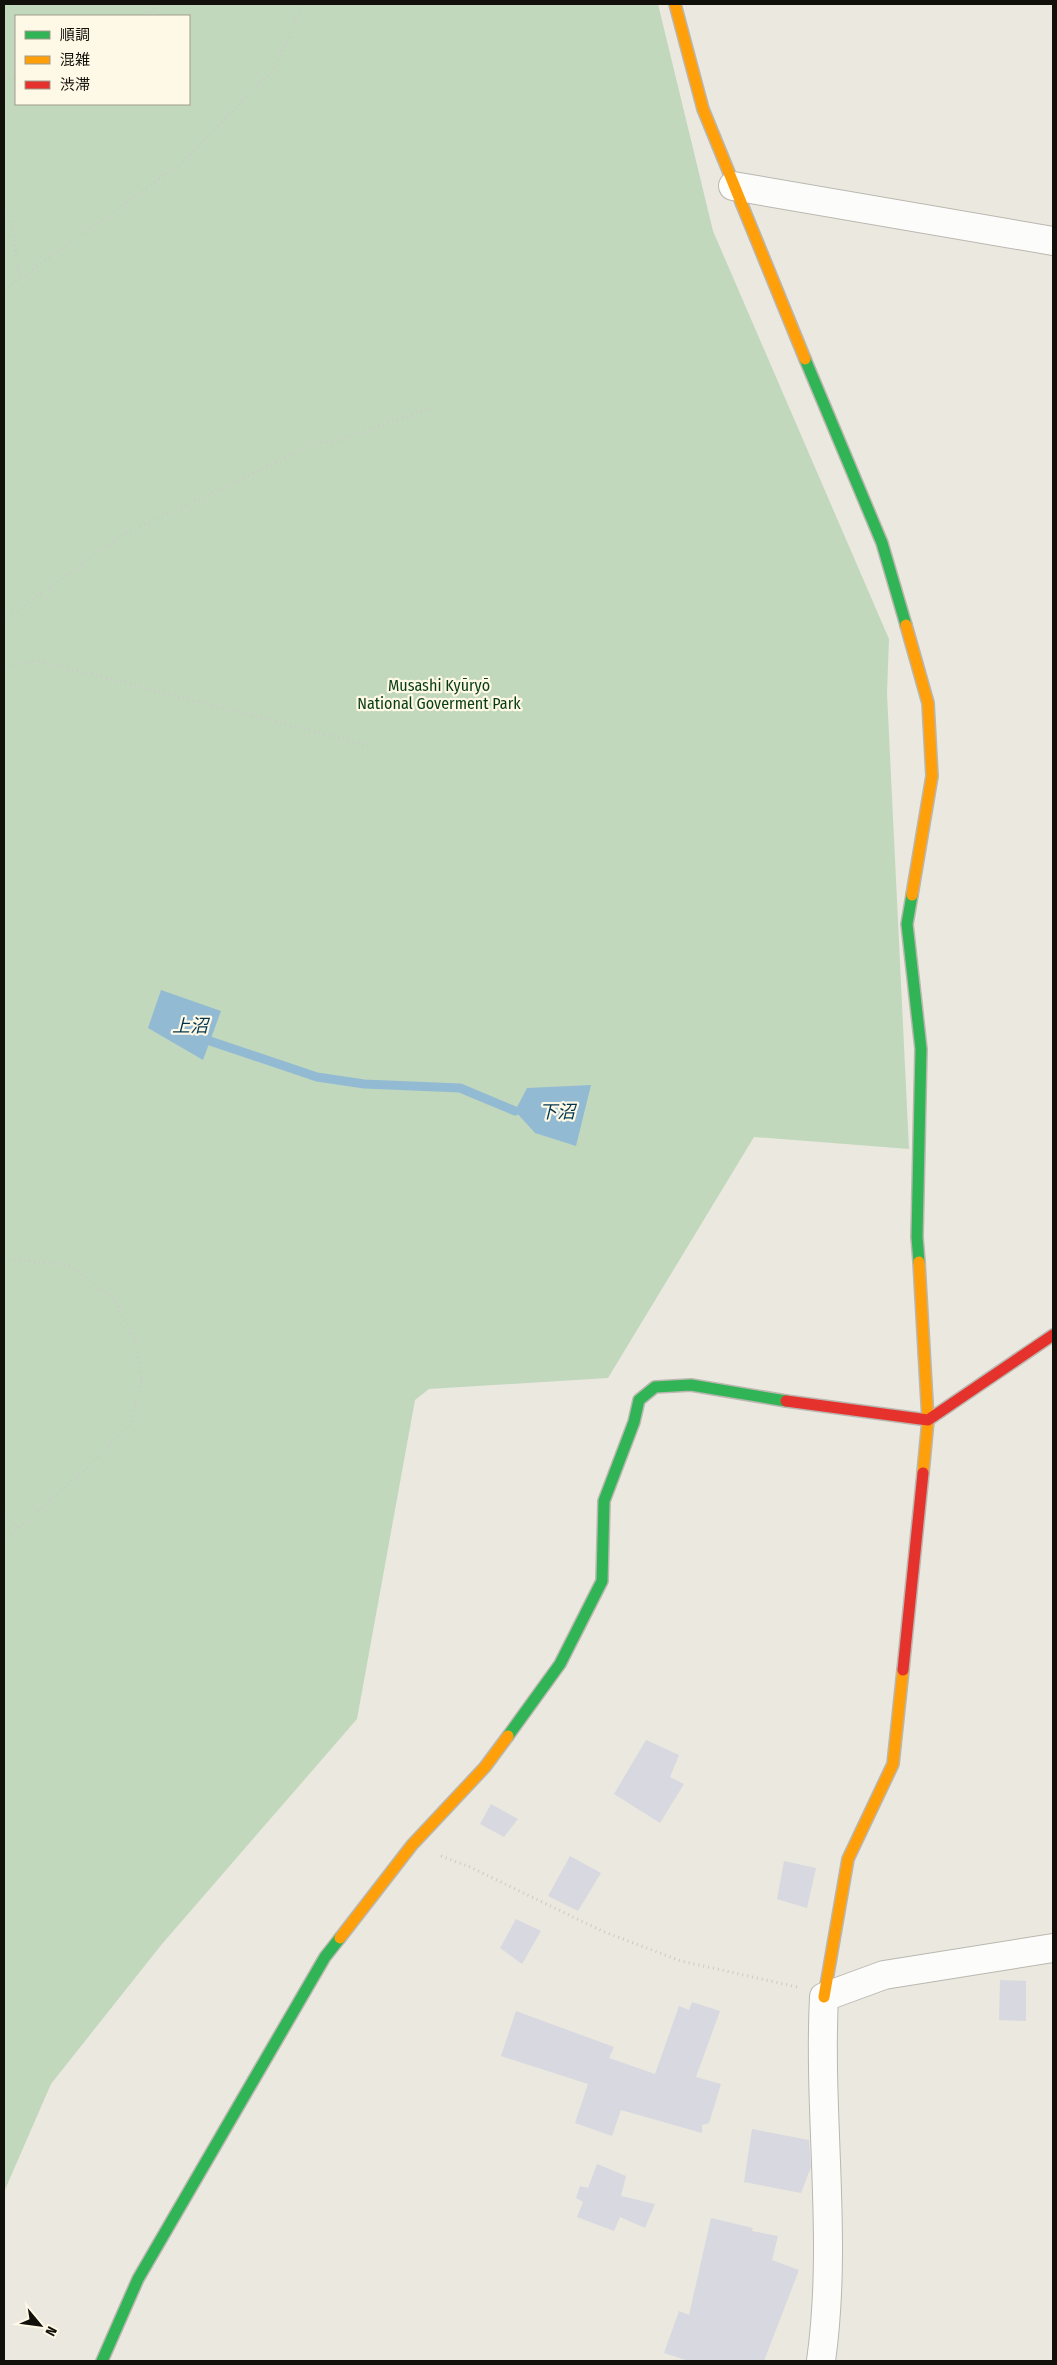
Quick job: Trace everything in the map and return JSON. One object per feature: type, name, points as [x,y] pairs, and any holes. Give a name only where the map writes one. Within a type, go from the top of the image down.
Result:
[{"type":"street","points":[[675,4],[704,109],[733,186],[882,543],[928,703],[932,776],[907,924],[921,1049],[918,1237],[928,1420],[893,1764],[848,1859],[824,1997],[821,2046],[829,2242],[826,2327],[822,2361]]},
{"type":"street","points":[[733,186],[1053,242]]},
{"type":"street","points":[[102,2361],[138,2280],[325,1958],[412,1845],[485,1767],[560,1664],[602,1580],[604,1501],[634,1422],[639,1400],[655,1387],[691,1384],[844,1410],[928,1420],[1053,1335]]},
{"type":"street","points":[[824,1997],[884,1975],[1053,1948]]},
{"type":"path","points":[[147,15],[158,4]]},
{"type":"path","points":[[4,290],[183,162],[276,67],[303,4]]},
{"type":"path","points":[[4,208],[10,214],[20,279]]},
{"type":"path","points":[[4,620],[122,535],[317,443],[334,442],[435,406]]},
{"type":"path","points":[[4,668],[36,660],[370,746]]},
{"type":"path","points":[[4,1259],[68,1265],[113,1297],[134,1337],[142,1379],[131,1422],[81,1473],[4,1541]]},
{"type":"path","points":[[4,1512],[18,1528]]},
{"type":"path","points":[[412,1845],[470,1867],[602,1931],[673,1958],[786,1983],[824,1997]]},
{"type":"green space","name":"Musashi Kyūryō National Goverment Park","points":[[4,4],[658,4],[713,231],[889,639],[887,693],[909,1149],[754,1137],[608,1378],[429,1389],[415,1400],[357,1719],[162,1944],[51,2084],[4,2192]]},
{"type":"water","name":"上沼","points":[[161,990],[221,1011],[203,1060],[148,1028]]},
{"type":"water","name":"下沼","points":[[591,1085],[576,1146],[535,1133],[515,1111],[527,1088]]},
{"type":"building","points":[[646,1740],[679,1755],[670,1777],[684,1784],[660,1823],[614,1794]]},
{"type":"building","points":[[491,1804],[518,1819],[504,1837],[480,1824]]},
{"type":"building","points":[[570,1856],[601,1873],[578,1911],[548,1896]]},
{"type":"building","points":[[784,1861],[816,1868],[807,1908],[777,1899]]},
{"type":"building","points":[[516,1919],[541,1931],[522,1964],[500,1948]]},
{"type":"building","points":[[1000,1980],[1026,1981],[1026,2021],[999,2020]]},
{"type":"building","points":[[692,2002],[720,2011],[696,2077],[721,2084],[709,2123],[702,2125],[702,2133],[621,2110],[612,2136],[575,2123],[588,2084],[501,2056],[516,2011],[614,2047],[609,2058],[655,2074],[679,2006],[689,2010]]},
{"type":"building","points":[[752,2129],[809,2140],[811,2167],[801,2193],[744,2182]]},
{"type":"building","points":[[597,2164],[626,2176],[621,2196],[655,2204],[645,2228],[620,2217],[614,2231],[577,2217],[583,2202],[576,2198],[580,2186],[588,2188]]},
{"type":"building","points":[[711,2218],[753,2228],[752,2231],[778,2236],[772,2260],[799,2270],[764,2361],[689,2361],[664,2353],[679,2311],[689,2315]]},
{"type":"waterway","points":[[210,1041],[317,1077],[364,1084],[460,1088],[515,1111]]},
{"type":"traffic: fast","points":[[805,359],[882,543],[906,625]]},
{"type":"traffic: fast","points":[[912,895],[907,924],[921,1049],[917,1237],[919,1262]]},
{"type":"traffic: fast","points":[[508,1736],[560,1664],[602,1581],[604,1501],[634,1422],[639,1400],[655,1387],[691,1385],[786,1401]]},
{"type":"traffic: fast","points":[[102,2361],[138,2279],[325,1957],[340,1938]]},
{"type":"traffic: slow","points":[[675,4],[703,109],[805,359]]},
{"type":"traffic: slow","points":[[906,625],[928,703],[932,776],[912,895]]},
{"type":"traffic: slow","points":[[919,1262],[928,1420],[923,1473]]},
{"type":"traffic: slow","points":[[824,1997],[848,1859],[893,1764],[903,1670]]},
{"type":"traffic: slow","points":[[340,1938],[412,1845],[485,1767],[508,1736]]},
{"type":"traffic: jam","points":[[786,1401],[928,1420],[1053,1335]]},
{"type":"traffic: jam","points":[[903,1670],[923,1473]]}]
